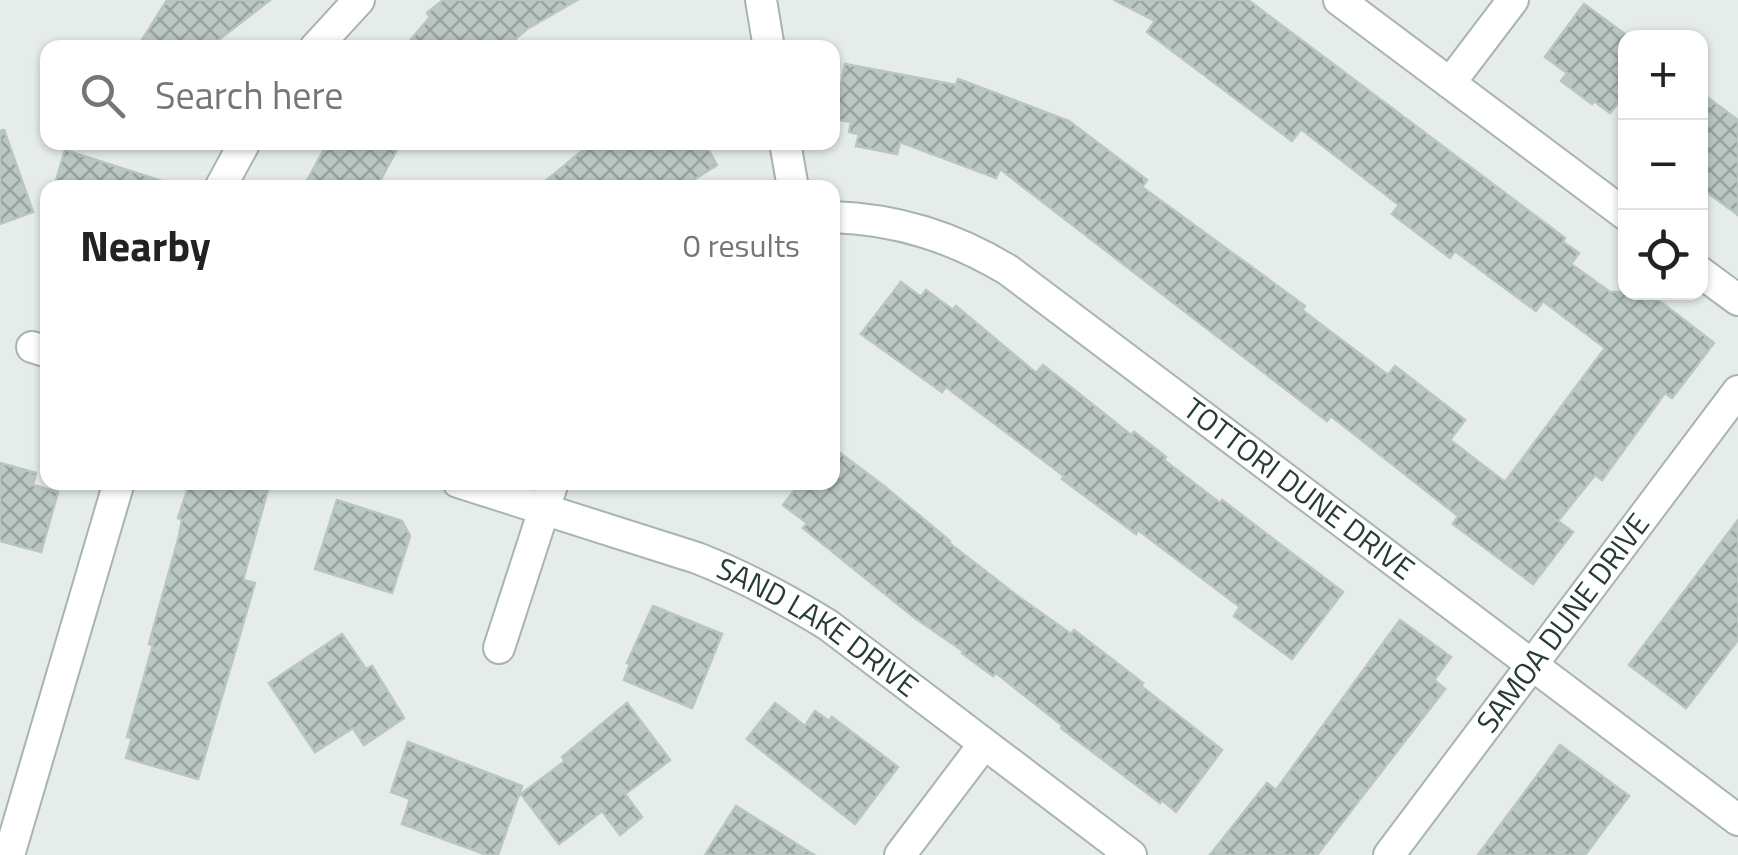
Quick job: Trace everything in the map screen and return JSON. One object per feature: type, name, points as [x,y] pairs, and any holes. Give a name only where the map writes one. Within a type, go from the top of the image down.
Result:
[{"type":"street","points":[[322,40],[358,0]]},
{"type":"street","points":[[761,0],[768,40]]},
{"type":"street","points":[[1340,0],[1619,210]]},
{"type":"street","points":[[1450,83],[1513,0]]},
{"type":"street","points":[[224,180],[241,150]]},
{"type":"street","points":[[786,150],[791,180]]},
{"type":"street","name":"TOTTORI DUNE DRIVE","points":[[840,217],[872,219],[943,236],[1008,270],[1738,820]]},
{"type":"street","points":[[1708,278],[1738,300]]},
{"type":"street","name":"SAMOA DUNE DRIVE","points":[[1389,855],[1738,391]]},
{"type":"street","points":[[9,855],[117,490]]},
{"type":"street","name":"SAND LAKE DRIVE","points":[[509,490],[548,496],[697,558],[764,588],[828,625],[1131,855]]},
{"type":"street","points":[[498,648],[548,496]]},
{"type":"street","points":[[900,855],[984,744]]},
{"type":"building","points":[[167,0],[270,0],[218,40],[142,40]]},
{"type":"building","points":[[443,0],[577,0],[514,40],[411,40],[430,17],[427,13]]},
{"type":"building","points":[[1114,0],[1248,0],[1565,238],[1563,242],[1579,253],[1571,264],[1610,292],[1618,292],[1618,300],[1658,300],[1714,343],[1672,398],[1665,393],[1602,480],[1595,475],[1558,521],[1573,532],[1533,584],[1453,524],[1458,516],[1331,416],[1327,421],[1000,169],[996,178],[900,142],[897,154],[856,146],[859,134],[849,132],[851,122],[840,120],[845,64],[956,85],[958,79],[1069,121],[1147,180],[1142,187],[1305,306],[1302,310],[1388,375],[1395,366],[1465,420],[1450,440],[1505,482],[1605,348],[1543,301],[1536,311],[1455,251],[1450,258],[1392,214],[1399,205],[1301,129],[1292,141],[1147,32],[1155,21]]},
{"type":"building","points":[[1584,4],[1619,30],[1618,102],[1610,113],[1594,101],[1592,104],[1561,81],[1567,73],[1545,57]]},
{"type":"building","points":[[1708,98],[1738,120],[1738,215],[1708,193]]},
{"type":"building","points":[[4,130],[33,212],[0,224],[0,131]]},
{"type":"building","points":[[65,150],[159,180],[56,180]]},
{"type":"building","points":[[324,150],[397,150],[380,180],[307,180]]},
{"type":"building","points":[[583,150],[709,150],[717,165],[693,180],[547,180]]},
{"type":"building","points":[[901,282],[921,297],[926,290],[953,310],[956,306],[1036,373],[1043,365],[1131,435],[1134,432],[1220,503],[1222,500],[1343,592],[1292,659],[1234,616],[1240,607],[1138,530],[1136,534],[1062,479],[1064,476],[946,387],[942,392],[861,334]]},
{"type":"building","points":[[840,453],[1019,597],[1071,634],[1074,630],[1143,683],[1141,686],[1222,750],[1176,812],[1061,728],[996,673],[993,676],[915,618],[803,528],[807,523],[783,505],[795,490],[840,490]]},
{"type":"building","points":[[0,463],[36,473],[33,485],[58,492],[41,552],[0,541]]},
{"type":"building","points":[[187,490],[268,490],[243,580],[255,583],[198,779],[126,758],[132,738],[127,737],[153,645],[149,644],[179,536],[182,520],[178,518]]},
{"type":"building","points":[[337,500],[402,521],[410,536],[392,593],[315,569]]},
{"type":"building","points":[[1738,520],[1738,640],[1686,708],[1629,665]]},
{"type":"building","points":[[653,606],[722,634],[692,708],[624,680],[630,664],[627,663]]},
{"type":"building","points":[[1400,620],[1451,657],[1434,680],[1445,689],[1317,855],[1210,855],[1267,783],[1276,790]]},
{"type":"building","points":[[342,634],[366,669],[372,666],[404,718],[364,745],[353,728],[315,752],[269,683]]},
{"type":"building","points":[[627,703],[670,760],[625,794],[642,817],[620,835],[602,811],[559,844],[521,794],[565,761],[562,757]]},
{"type":"building","points":[[775,703],[805,726],[815,711],[829,721],[832,717],[898,767],[855,824],[747,739]]},
{"type":"building","points":[[408,742],[522,786],[498,855],[487,855],[402,824],[410,799],[391,792]]},
{"type":"building","points":[[1560,745],[1629,796],[1585,855],[1478,855]]},
{"type":"building","points":[[736,806],[814,855],[705,855]]}]
